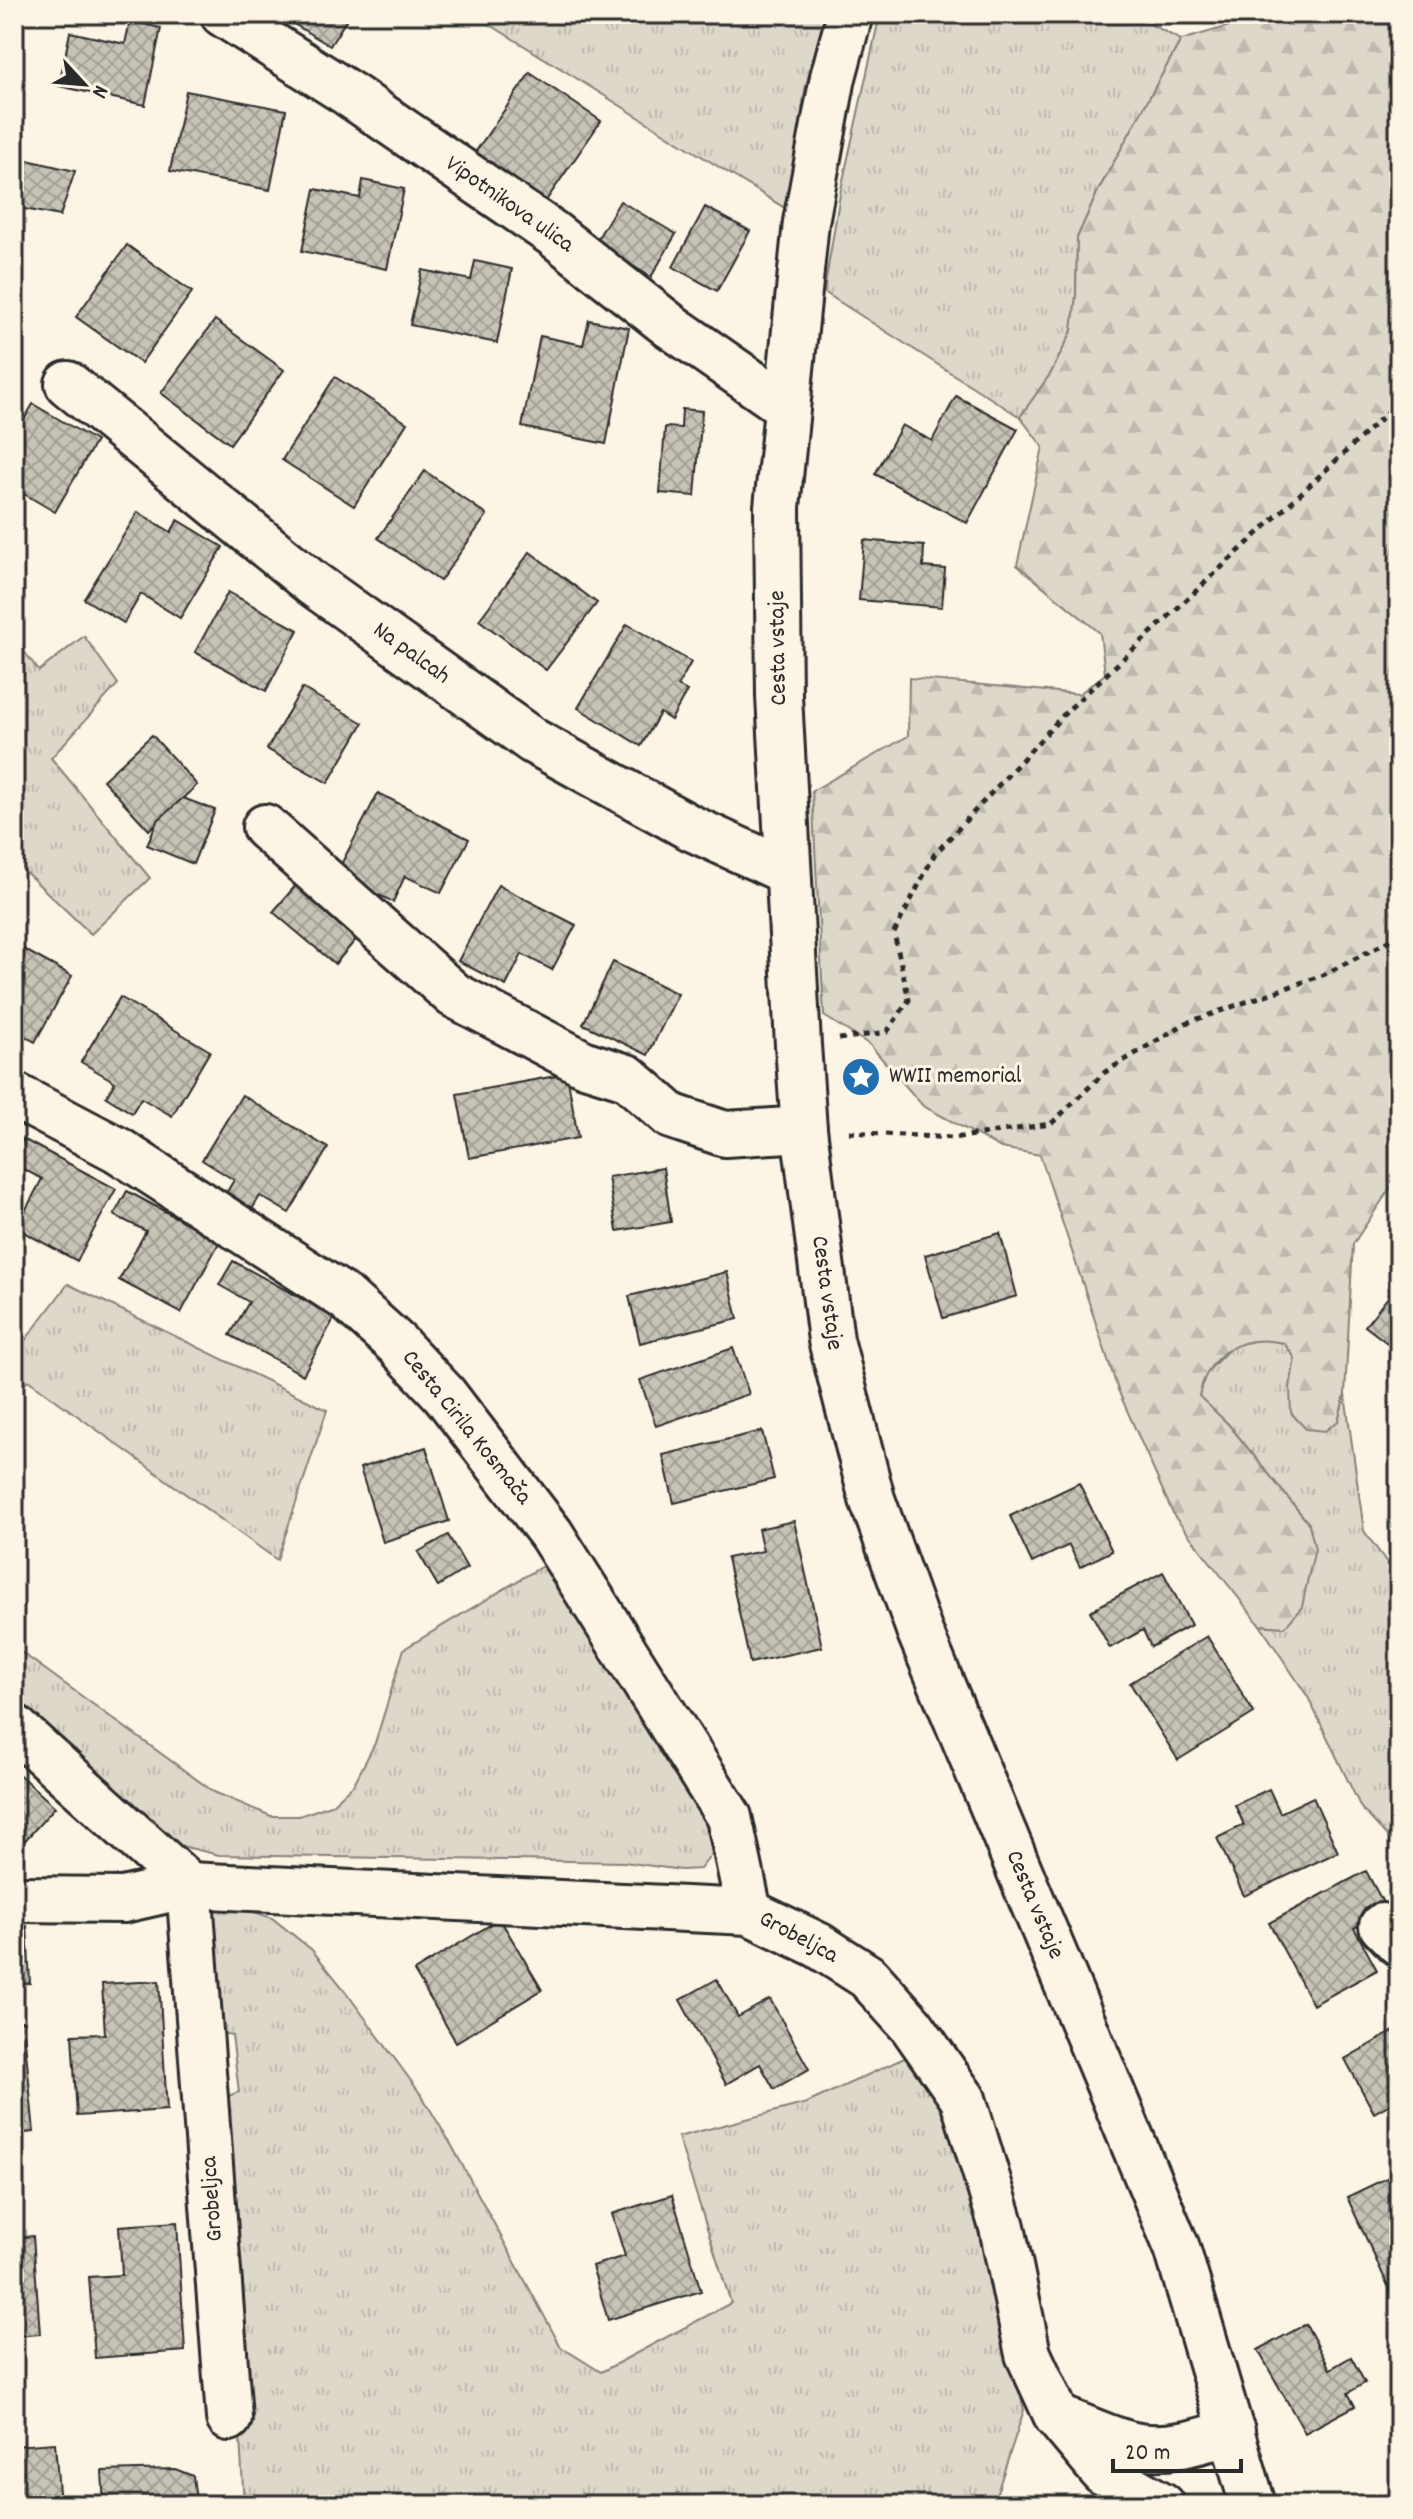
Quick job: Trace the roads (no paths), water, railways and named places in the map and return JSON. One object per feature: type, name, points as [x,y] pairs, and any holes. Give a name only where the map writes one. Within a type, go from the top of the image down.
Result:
[{"type":"street","name":"Vipotnikova ulica","points":[[223,14],[349,94],[552,233],[669,325],[787,407]]},
{"type":"street","name":"Cesta vstaje","points":[[850,14],[833,77],[806,222],[777,507],[779,696],[798,1045],[804,1129],[831,1340],[872,1499],[919,1630],[1177,2248],[1253,2505]]},
{"type":"street","name":"Na palcah","points":[[68,384],[312,583],[533,741],[689,827],[788,872]]},
{"type":"street","points":[[265,827],[454,995],[585,1064],[627,1077],[671,1116],[725,1134],[804,1129]]},
{"type":"street","name":"Cesta Cirila Kosmača","points":[[14,1095],[118,1150],[346,1298],[397,1344],[444,1394],[551,1534],[729,1817],[749,1912]]},
{"type":"street","points":[[14,1727],[189,1885]]},
{"type":"street","name":"Grobeljca","points":[[189,1885],[229,2418]]},
{"type":"street","name":"Grobeljca","points":[[14,1899],[123,1900],[189,1885],[749,1912],[818,1945],[868,1977],[912,2026],[963,2099],[1002,2227],[1028,2354],[1057,2417],[1103,2472],[1162,2505]]},
{"type":"street","points":[[1057,2417],[1129,2444],[1156,2448],[1192,2444],[1232,2431]]},
{"type":"place","name":"WWII memorial","points":[[861,1077]]}]
